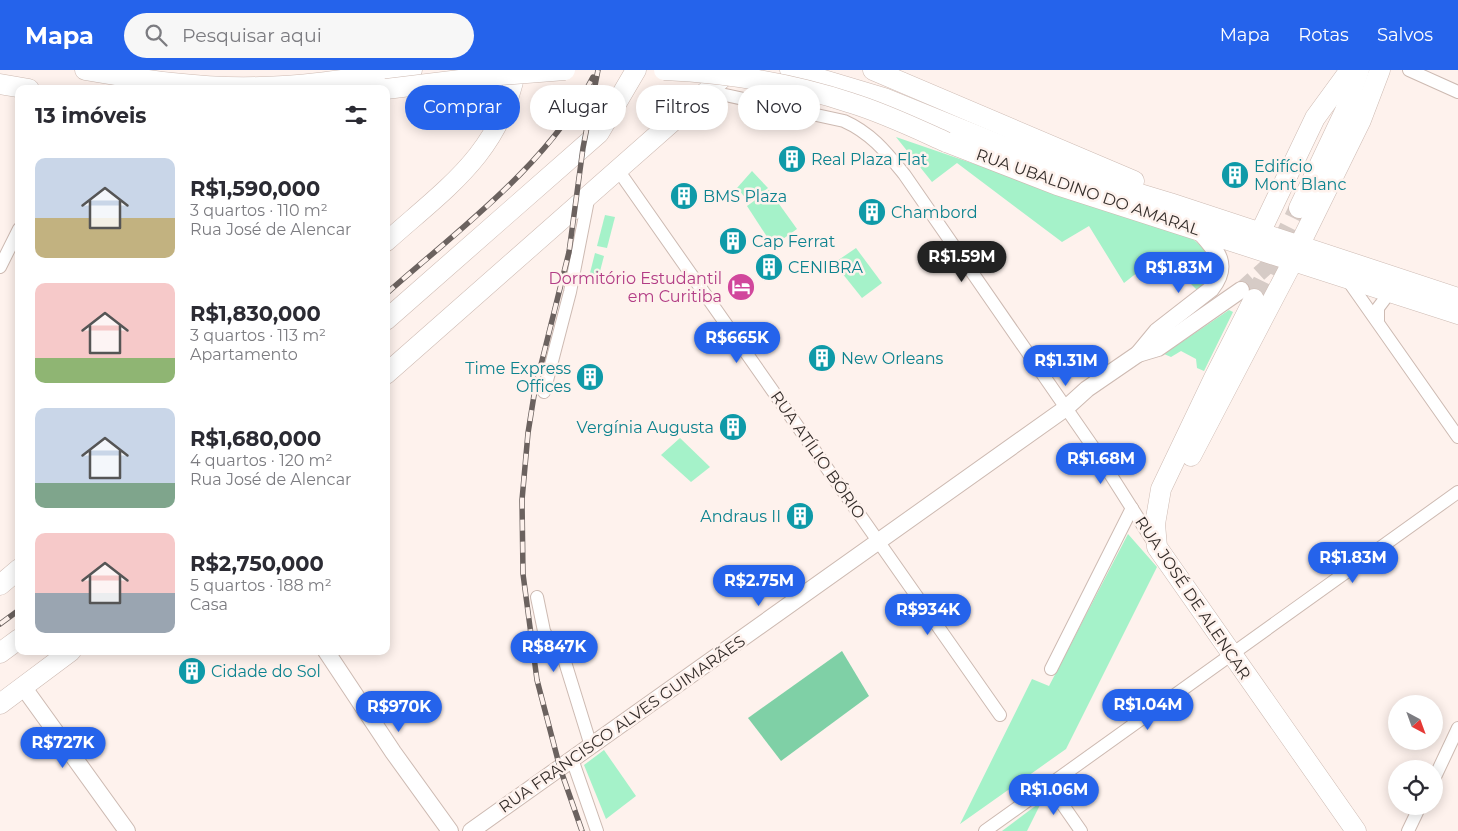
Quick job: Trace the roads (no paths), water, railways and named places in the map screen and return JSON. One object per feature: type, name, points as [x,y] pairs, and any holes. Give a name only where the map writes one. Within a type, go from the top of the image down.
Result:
[{"type":"main road","points":[[286,85],[412,70]]},
{"type":"main road","points":[[390,238],[446,188],[480,154],[503,118],[516,70]]},
{"type":"main road","points":[[390,89],[500,75],[565,70]]},
{"type":"main road","points":[[390,316],[599,133],[636,70]]},
{"type":"main road","points":[[664,70],[729,75],[827,95],[949,135]]},
{"type":"main road","points":[[714,85],[731,70]]},
{"type":"main road","points":[[790,70],[867,92],[949,135]]},
{"type":"main road","points":[[873,70],[1081,157],[1136,182],[1170,203]]},
{"type":"main road","points":[[1260,233],[1316,118],[1350,70]]},
{"type":"main road","points":[[1299,208],[1345,111],[1359,70]]},
{"type":"main road","points":[[1155,524],[1296,253],[1361,120],[1380,70]]},
{"type":"main road","points":[[93,71],[128,74],[194,85]]},
{"type":"main road","points":[[0,84],[15,87]]},
{"type":"main road","points":[[390,370],[663,130]]},
{"type":"main road","name":"RUA UBALDINO DO AMARAL","points":[[949,135],[1170,203],[1260,233],[1346,278],[1458,314]]},
{"type":"main road","name":"RUA UBALDINO DO AMARAL","points":[[949,135],[1035,177],[1197,229],[1296,253],[1458,298]]},
{"type":"main road","points":[[1157,547],[1155,524],[1164,483],[1248,295]]},
{"type":"main road","name":"RUA JOSÉ DE ALENCAR","points":[[1157,547],[1356,831]]},
{"type":"main road","points":[[0,585],[15,572]]},
{"type":"main road","points":[[0,653],[15,642]]},
{"type":"main road","points":[[0,704],[66,655]]},
{"type":"street","points":[[1409,70],[1458,92]]},
{"type":"street","name":"RUA JOSÉ DE ALENCAR","points":[[728,96],[844,121],[862,130],[878,143],[904,174],[1070,414],[1157,547]]},
{"type":"street","name":"RUA ATÍLIO BÓRIO","points":[[618,170],[1000,715]]},
{"type":"street","points":[[544,392],[570,292],[589,196]]},
{"type":"street","name":"RUA FRANCISCO ALVES GUIMARÃES","points":[[471,831],[878,541],[1070,414],[1087,389],[1138,354],[1157,331],[1216,283],[1221,267],[1219,257],[1197,229]]},
{"type":"street","points":[[0,267],[15,237]]},
{"type":"street","points":[[1346,278],[1458,436]]},
{"type":"street","points":[[1378,321],[1378,308],[1390,292]]},
{"type":"street","name":"RUA FRANCISCO ALVES GUIMARÃES","points":[[1138,354],[1158,348],[1248,295]]},
{"type":"street","points":[[985,831],[1458,492]]},
{"type":"street","points":[[1051,669],[1132,508]]},
{"type":"street","points":[[537,597],[544,631],[547,638],[561,649],[591,746]]},
{"type":"street","points":[[329,655],[393,752],[450,831]]},
{"type":"street","points":[[24,688],[127,831]]},
{"type":"street","points":[[1443,760],[1458,728]]},
{"type":"street","points":[[572,759],[597,831]]},
{"type":"street","points":[[1049,785],[1081,831]]},
{"type":"street","points":[[1408,831],[1416,815]]},
{"type":"tunnel","points":[[1254,299],[1299,208]]},
{"type":"tunnel","points":[[1241,290],[1272,262]]},
{"type":"railway","points":[[582,831],[560,768],[537,680],[523,574],[522,500],[528,433],[535,389],[569,252],[583,148],[598,70]]},
{"type":"railway","points":[[390,291],[472,220],[527,167],[552,139],[574,109],[593,77]]},
{"type":"railway","points":[[0,624],[15,613]]},
{"type":"place","name":"Real Plaza Flat","points":[[792,159]]},
{"type":"place","name":"Edifício Mont Blanc","points":[[1235,175]]},
{"type":"place","name":"BMS Plaza","points":[[684,196]]},
{"type":"place","name":"Chambord","points":[[872,212]]},
{"type":"place","name":"Cap Ferrat","points":[[733,241]]},
{"type":"place","name":"CENIBRA","points":[[769,267]]},
{"type":"place","name":"Dormitório Estudantil em Curitiba","points":[[741,287]]},
{"type":"place","name":"New Orleans","points":[[822,358]]},
{"type":"place","name":"Time Express Offices","points":[[590,377]]},
{"type":"place","name":"Vergínia Augusta","points":[[733,427]]},
{"type":"place","name":"Andraus II","points":[[800,516]]},
{"type":"place","name":"Cidade do Sol","points":[[192,671]]}]
